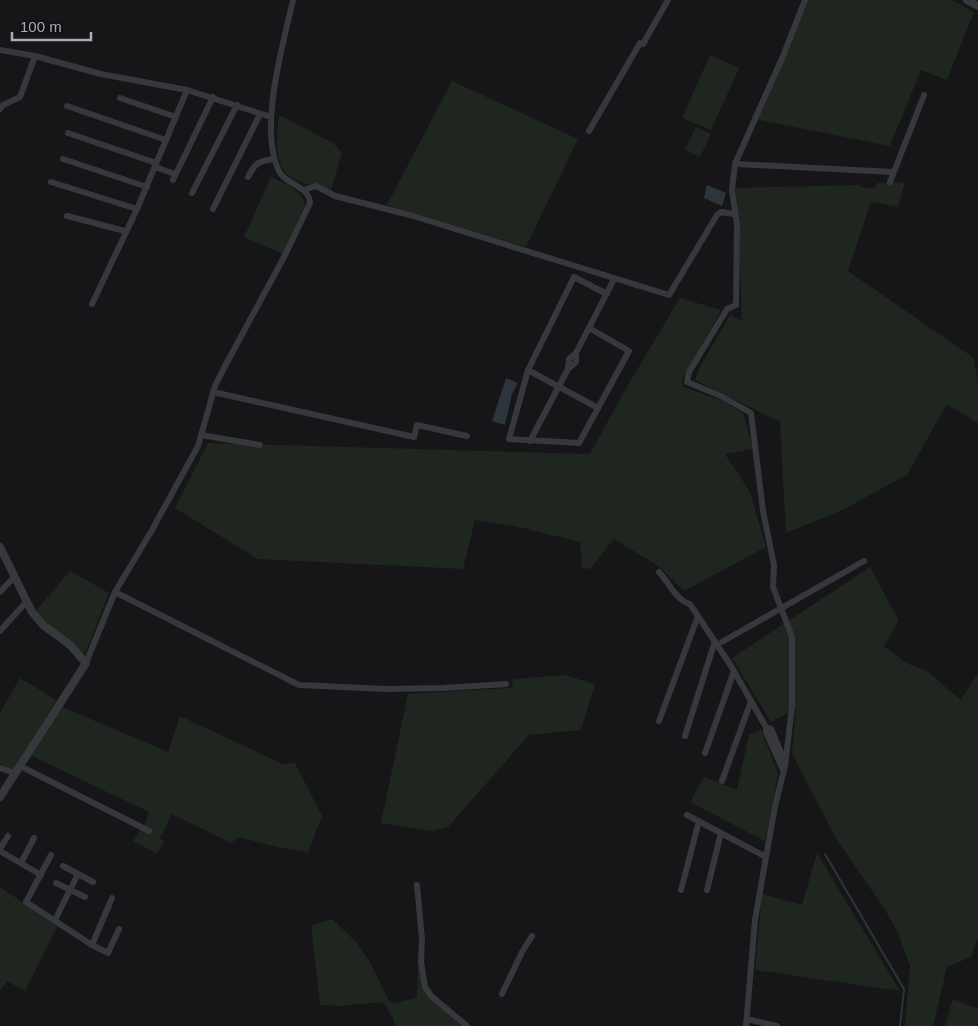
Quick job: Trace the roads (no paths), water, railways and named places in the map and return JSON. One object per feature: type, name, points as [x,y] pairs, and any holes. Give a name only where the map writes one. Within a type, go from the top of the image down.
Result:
[{"type":"street","points":[[0,797],[86,663],[115,592],[152,530],[198,446],[213,392],[224,368],[284,257],[310,203],[310,197],[304,190],[283,177],[278,171],[274,159],[271,117],[275,77],[293,0]]},
{"type":"street","points":[[588,131],[640,42],[644,44],[668,0]]},
{"type":"street","points":[[776,1026],[747,1022],[756,920],[775,806],[784,771],[792,707],[792,637],[773,587],[774,565],[763,511],[751,413],[721,396],[687,382],[689,372],[727,309],[736,305],[737,225],[732,190],[735,164],[783,56],[805,0]]},
{"type":"street","points":[[967,0],[978,6]]},
{"type":"street","points":[[0,50],[35,56],[101,74],[187,90],[271,117]]},
{"type":"street","points":[[0,107],[20,97],[35,56]]},
{"type":"street","points":[[92,304],[137,209],[187,90]]},
{"type":"street","points":[[890,182],[924,96]]},
{"type":"street","points":[[68,133],[156,165],[174,177],[213,97]]},
{"type":"street","points":[[120,98],[176,117]]},
{"type":"street","points":[[192,193],[237,105]]},
{"type":"street","points":[[67,106],[166,140]]},
{"type":"street","points":[[213,209],[260,114]]},
{"type":"street","points":[[63,159],[146,187]]},
{"type":"street","points":[[248,177],[254,166],[258,163],[274,159]]},
{"type":"street","points":[[735,164],[893,172]]},
{"type":"street","points":[[51,182],[137,209]]},
{"type":"street","points":[[304,190],[316,186],[336,196],[410,215],[669,295],[717,215],[721,212],[734,214]]},
{"type":"street","points":[[67,216],[125,231]]},
{"type":"street","points":[[589,328],[629,351],[579,443],[509,440],[528,370],[574,277],[607,294]]},
{"type":"street","points":[[530,441],[568,368],[569,359],[576,353],[614,279]]},
{"type":"street","points":[[528,370],[598,408]]},
{"type":"street","points":[[213,392],[414,437],[417,425],[467,436]]},
{"type":"street","points":[[201,435],[260,446]]},
{"type":"street","points":[[0,548],[32,612],[43,625],[70,645],[86,663]]},
{"type":"street","points":[[685,736],[718,642],[864,561]]},
{"type":"street","points":[[659,572],[680,600],[690,604],[718,642],[766,727],[766,732],[784,771]]},
{"type":"street","points":[[0,592],[15,576]]},
{"type":"street","points":[[115,592],[299,685],[386,689],[506,684]]},
{"type":"street","points":[[0,631],[27,601]]},
{"type":"street","points":[[659,721],[698,616]]},
{"type":"street","points":[[705,753],[734,671]]},
{"type":"street","points":[[722,781],[751,701]]},
{"type":"street","points":[[766,727],[771,729],[785,763]]},
{"type":"street","points":[[20,766],[149,831]]},
{"type":"street","points":[[0,768],[15,773]]},
{"type":"street","points":[[687,815],[766,857]]},
{"type":"street","points":[[680,890],[699,821]]},
{"type":"street","points":[[706,890],[721,833]]},
{"type":"street","points":[[8,836],[0,850],[40,875]]},
{"type":"street","points":[[21,863],[34,838]]},
{"type":"street","points":[[51,855],[26,902],[92,945],[108,953],[118,929]]},
{"type":"street","points":[[64,866],[93,882]]},
{"type":"street","points":[[55,920],[78,874]]},
{"type":"street","points":[[56,883],[85,897]]},
{"type":"street","points":[[417,885],[422,939],[421,962],[425,987],[431,996],[467,1026]]},
{"type":"street","points":[[92,945],[112,898]]},
{"type":"street","points":[[502,994],[522,952],[532,936]]},
{"type":"waterway","points":[[825,854],[904,989],[900,1026]]}]
